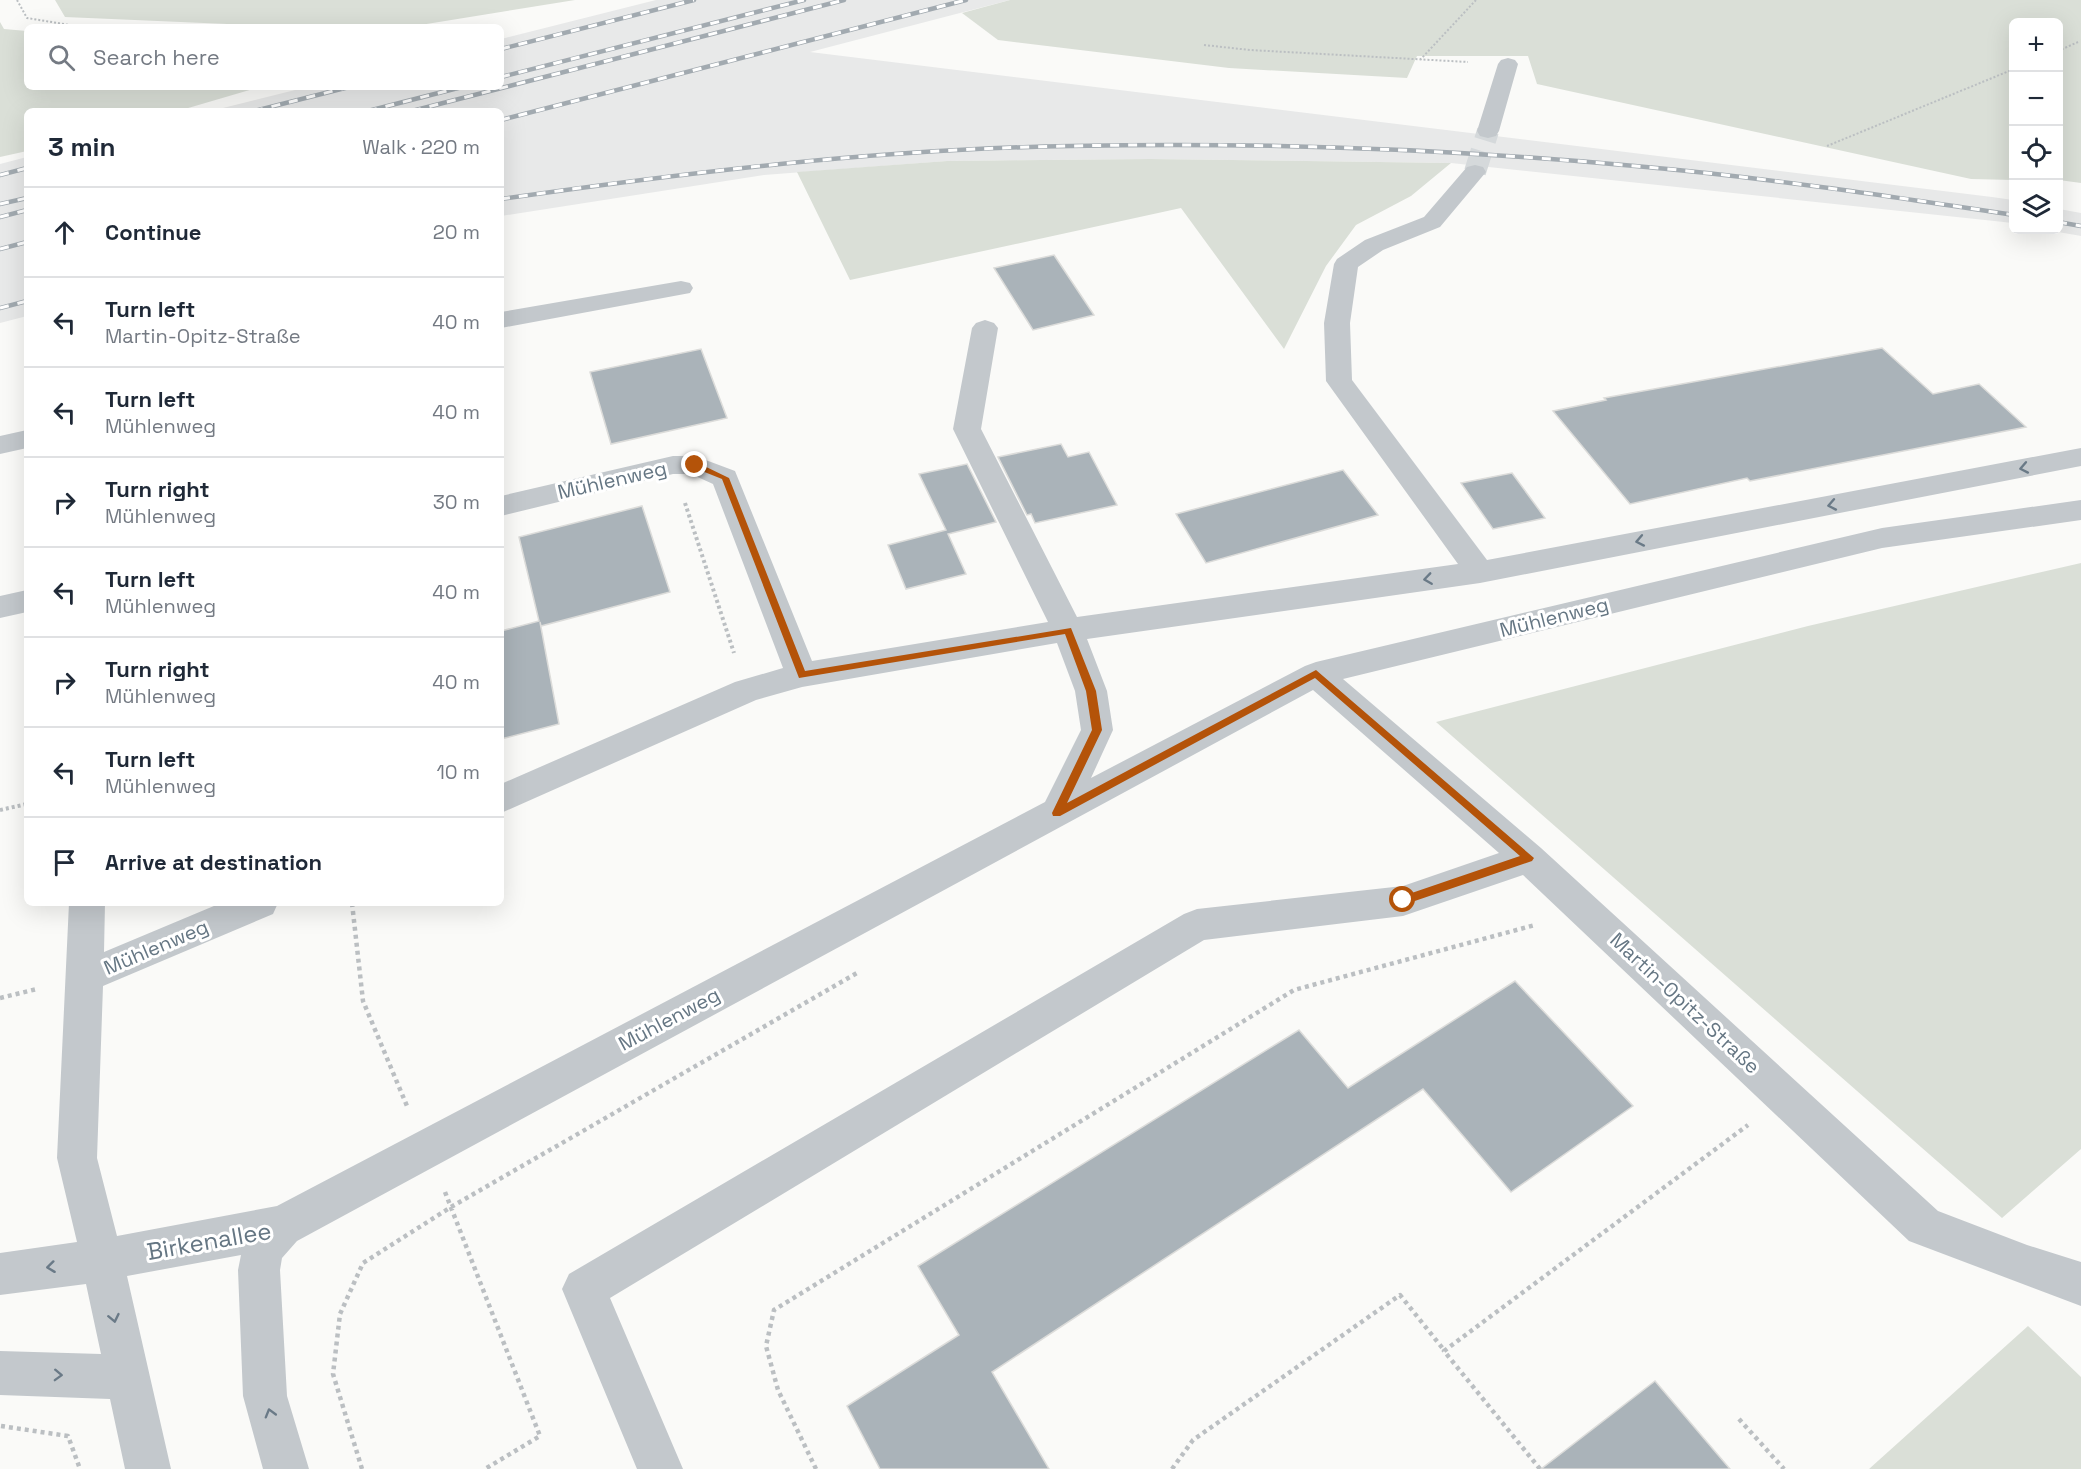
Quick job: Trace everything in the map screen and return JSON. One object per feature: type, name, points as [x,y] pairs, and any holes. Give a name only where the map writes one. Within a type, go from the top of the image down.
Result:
[{"type":"street","points":[[1488,131],[1508,64]]},
{"type":"street","points":[[1474,171],[1432,222],[1374,245],[1346,264],[1337,323],[1340,381],[1480,572]]},
{"type":"street","points":[[504,319],[681,288]]},
{"type":"street","points":[[985,328],[967,429],[1068,630],[1091,691],[1097,730],[1057,813]]},
{"type":"street","points":[[0,445],[24,440]]},
{"type":"street","points":[[504,798],[746,691],[802,675],[1068,630],[1480,572],[2081,457]]},
{"type":"street","name":"Mühlenweg","points":[[504,505],[673,465],[695,465],[725,478],[802,675]]},
{"type":"street","name":"Mühlenweg","points":[[282,1226],[1316,674],[1882,538],[2081,510]]},
{"type":"street","points":[[0,607],[24,602]]},
{"type":"street","name":"Martin-Opitz-Straße","points":[[1316,674],[1529,858],[1924,1226],[2027,1266],[2076,1281],[2081,1285]]},
{"type":"street","points":[[660,1469],[584,1289],[1197,925],[1403,900],[1529,858]]},
{"type":"street","points":[[87,906],[76,1158],[102,1260],[148,1469]]},
{"type":"street","name":"Mühlenweg","points":[[84,977],[253,906]]},
{"type":"street","name":"Birkenallee","points":[[0,1274],[102,1260],[282,1226]]},
{"type":"street","name":"Birkenallee","points":[[282,1226],[263,1249],[259,1270],[265,1396],[286,1469]]},
{"type":"street","points":[[0,1373],[127,1377]]},
{"type":"path","points":[[17,0],[27,18],[64,24]]},
{"type":"path","points":[[1420,60],[1476,0]]},
{"type":"path","points":[[2063,49],[2078,42]]},
{"type":"path","points":[[1204,45],[1508,64]]},
{"type":"path","points":[[1827,146],[2009,71]]},
{"type":"path","points":[[673,465],[746,691]]},
{"type":"path","points":[[0,810],[24,805]]},
{"type":"path","points":[[352,906],[363,1001],[425,1149]]},
{"type":"path","points":[[816,1469],[778,1390],[766,1346],[774,1310],[1294,990],[1536,925],[1545,933]]},
{"type":"path","points":[[362,1469],[333,1374],[340,1314],[363,1263],[451,1207],[863,969]]},
{"type":"path","points":[[1444,1351],[1750,1124],[1741,1116]]},
{"type":"path","points":[[451,1207],[540,1437],[485,1469]]},
{"type":"path","points":[[1172,1469],[1193,1440],[1400,1295],[1540,1469]]},
{"type":"path","points":[[1739,1419],[1784,1469]]},
{"type":"path","points":[[0,1426],[68,1436],[80,1469]]},
{"type":"shaded area","points":[[55,0],[575,0],[427,24],[227,24],[65,17]]},
{"type":"shaded area","points":[[656,0],[1010,0],[810,52],[1992,197],[2009,199],[2009,223],[1451,163],[1150,159],[947,161],[764,175],[504,216],[504,108],[223,108],[295,90],[504,90],[504,38]]},
{"type":"shaded area","points":[[1010,0],[2081,0],[2081,183],[2063,181],[2063,18],[2009,18],[2009,180],[1971,179],[1537,84],[1528,56],[1417,56],[1407,78],[1229,68],[998,40],[962,13]]},
{"type":"shaded area","points":[[0,22],[4,29],[24,31],[24,90],[250,90],[188,108],[24,108],[24,152],[0,157]]},
{"type":"shaded area","points":[[24,158],[24,317],[0,323],[0,164]]},
{"type":"shaded area","points":[[1150,159],[1451,163],[1411,196],[1356,225],[1326,266],[1284,349],[1181,208],[850,280],[797,172],[947,161]]},
{"type":"shaded area","points":[[2063,210],[2081,213],[2081,236],[2063,233]]},
{"type":"shaded area","points":[[2081,563],[2081,1149],[2002,1218],[1436,722],[1808,626]]},
{"type":"shaded area","points":[[2028,1326],[2081,1377],[2081,1469],[1869,1469]]},
{"type":"building","points":[[1054,255],[1094,315],[1033,330],[994,268]]},
{"type":"building","points":[[1882,348],[1933,394],[1979,384],[2026,427],[1750,481],[1747,478],[1630,504],[1553,411],[1606,400],[1604,398]]},
{"type":"building","points":[[701,349],[727,418],[611,444],[590,372]]},
{"type":"building","points":[[1061,444],[1068,457],[1089,452],[1117,505],[1035,523],[1031,514],[1027,515],[998,457]]},
{"type":"building","points":[[967,464],[996,522],[948,534],[966,574],[906,589],[888,545],[946,530],[919,474]]},
{"type":"building","points":[[1343,470],[1378,515],[1206,563],[1176,514]]},
{"type":"building","points":[[1512,473],[1545,518],[1493,529],[1461,483]]},
{"type":"building","points":[[642,506],[670,592],[541,626],[540,622],[559,724],[504,738],[504,630],[539,621],[519,537]]},
{"type":"building","points":[[1515,981],[1633,1106],[1511,1192],[1423,1089],[992,1372],[1049,1469],[880,1469],[847,1406],[959,1335],[918,1266],[1299,1030],[1348,1088]]},
{"type":"building","points":[[1655,1381],[1730,1469],[1541,1469]]},
{"type":"tunnel","points":[[1475,172],[1488,131]]},
{"type":"railway","points":[[504,48],[694,0]]},
{"type":"railway","points":[[504,76],[804,0]]},
{"type":"railway","points":[[504,87],[844,0]]},
{"type":"railway","points":[[504,119],[966,0]]},
{"type":"railway","points":[[266,108],[337,90]]},
{"type":"railway","points":[[380,108],[450,90]]},
{"type":"railway","points":[[424,108],[494,90]]},
{"type":"railway","points":[[504,199],[714,171],[857,157],[999,148],[1212,145],[1424,151],[1683,170],[1778,181],[2009,214]]},
{"type":"railway","points":[[0,175],[24,169]]},
{"type":"railway","points":[[0,204],[24,199]]},
{"type":"railway","points":[[0,217],[24,211]]},
{"type":"railway","points":[[2063,223],[2081,226]]},
{"type":"railway","points":[[0,249],[24,243]]},
{"type":"railway","points":[[0,308],[24,302]]},
{"type":"route","points":[[695,465],[725,478],[802,675],[1068,630],[1091,691],[1097,730],[1057,813],[1316,674],[1529,858],[1403,900]]}]
